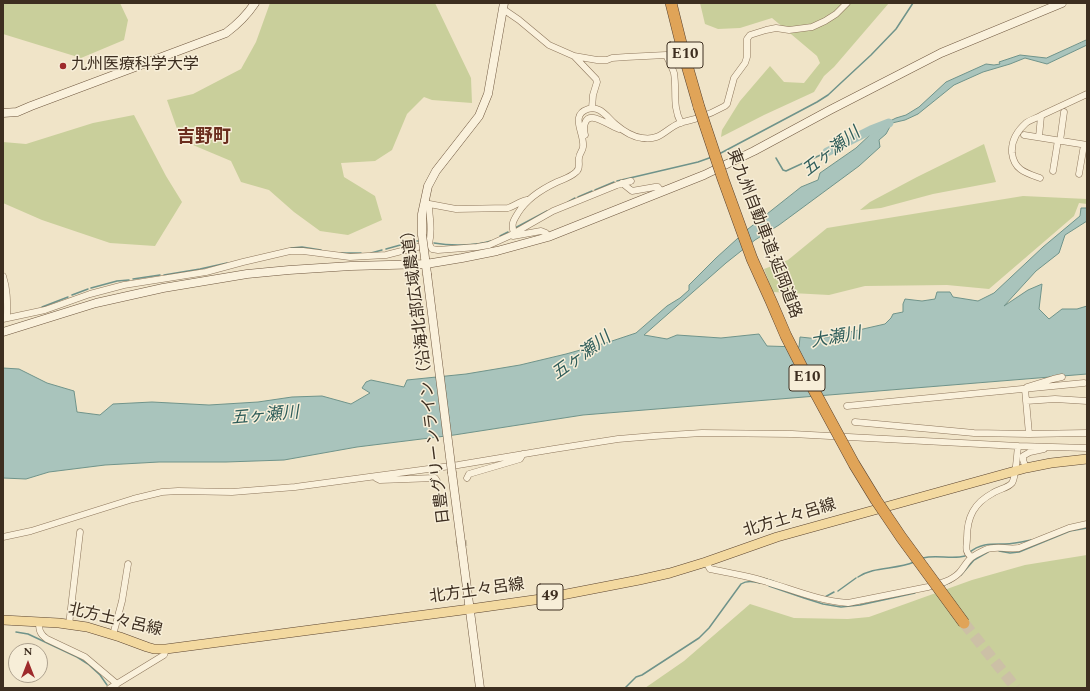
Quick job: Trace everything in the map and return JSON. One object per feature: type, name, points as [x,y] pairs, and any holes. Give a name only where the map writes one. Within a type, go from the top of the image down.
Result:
[{"type":"highway","name":"東九州自動車道;延岡道路","points":[[671,3],[699,107],[723,179],[749,252],[786,336],[854,464],[876,500],[901,538],[964,624]]},
{"type":"main road","name":"北方土々呂線","points":[[3,620],[88,627],[154,649],[166,649],[541,599],[592,590],[670,573],[777,537],[1015,471],[1051,463],[1087,459]]},
{"type":"street","points":[[3,113],[17,112],[226,33],[249,12],[255,3]]},
{"type":"street","points":[[426,247],[431,235],[431,219],[426,203],[456,209],[508,208],[527,200],[545,188],[576,172],[579,168],[579,158],[585,137],[584,127],[587,120],[590,118],[594,117],[639,138],[651,139],[663,134],[681,123],[708,115],[727,104],[734,78],[747,57],[747,39],[750,35],[776,28],[788,30],[812,27],[830,18],[847,3]]},
{"type":"street","points":[[3,332],[96,303],[163,288],[247,274],[289,270],[351,266],[426,264],[497,251],[548,237],[704,174],[754,151],[941,53],[1062,3]]},
{"type":"street","points":[[504,6],[549,45],[574,56],[606,60],[612,58],[666,55],[674,74],[676,113],[681,123]]},
{"type":"street","name":"日豊グリーンライン（沿海北部広域農道）","points":[[480,688],[427,274],[426,247],[422,235],[422,214],[426,203],[428,186],[436,171],[478,116],[488,94],[504,6]]},
{"type":"street","points":[[574,56],[596,79],[597,82],[593,95],[592,108]]},
{"type":"street","points":[[1040,178],[1026,173],[1017,165],[1014,159],[1012,145],[1016,134],[1026,123],[1087,94]]},
{"type":"street","points":[[583,147],[583,140],[579,127],[579,117],[583,111],[592,108],[604,112],[616,124],[629,133]]},
{"type":"street","points":[[1053,171],[1064,112]]},
{"type":"street","points":[[1038,137],[1041,116]]},
{"type":"street","points":[[1024,135],[1086,143],[1079,174]]},
{"type":"street","points":[[3,276],[8,297],[5,319],[46,310],[90,294],[124,285],[206,272],[290,251],[303,251],[350,257],[386,255],[426,247],[438,250],[489,245],[554,211],[595,193],[631,181]]},
{"type":"street","points":[[622,184],[632,191],[658,187],[661,191]]},
{"type":"street","points":[[512,234],[512,225],[527,200]]},
{"type":"street","points":[[512,234],[541,231],[546,233],[548,237]]},
{"type":"street","points":[[1026,388],[1053,378],[1062,377]]},
{"type":"street","points":[[847,406],[1084,383]]},
{"type":"street","points":[[1026,388],[1029,434]]},
{"type":"street","points":[[1026,401],[1055,399],[1087,401]]},
{"type":"street","points":[[856,422],[974,433],[1087,433]]},
{"type":"street","points":[[3,537],[31,531],[133,499],[162,492],[232,492],[295,487],[458,465],[618,439],[654,436],[702,433],[792,434],[1018,446],[1087,448]]},
{"type":"street","points":[[971,557],[967,554],[966,549],[967,528],[970,515],[983,499],[1011,484],[1015,471],[1018,446]]},
{"type":"street","points":[[1026,468],[1023,456],[1030,452],[1050,447]]},
{"type":"street","points":[[467,478],[469,474],[520,458],[523,454]]},
{"type":"street","points":[[372,477],[380,480],[435,478],[437,481]]},
{"type":"street","points":[[706,562],[710,569],[766,581],[812,597],[833,602],[848,603],[941,584],[959,573],[971,557],[992,547],[1011,549],[1019,548],[1069,528],[1087,524]]},
{"type":"street","points":[[69,625],[80,532]]},
{"type":"street","points":[[113,635],[122,601],[128,564]]},
{"type":"street","points":[[40,622],[40,632],[42,635],[47,639],[85,657],[117,684]]},
{"type":"street","points":[[110,688],[164,655],[166,649]]},
{"type":"green space","points":[[3,3],[120,3],[128,20],[124,40],[81,58],[3,34]]},
{"type":"green space","points":[[270,3],[435,3],[471,78],[472,103],[432,100],[424,97],[407,114],[392,150],[375,161],[341,163],[344,177],[375,196],[382,220],[348,235],[320,231],[294,212],[269,190],[241,182],[231,161],[181,140],[167,100],[193,94],[241,69],[256,42]]},
{"type":"green space","points":[[700,3],[889,3],[834,67],[824,76],[814,92],[721,137],[722,130],[740,101],[770,66],[784,82],[804,83],[820,63],[817,56],[772,18],[740,28],[718,29],[705,24]]},
{"type":"green space","points":[[134,115],[166,176],[182,202],[155,246],[110,243],[42,220],[3,203],[3,142],[26,144],[93,123]]},
{"type":"green space","points":[[984,144],[996,182],[933,194],[881,208],[860,210],[870,202]]},
{"type":"green space","points":[[1023,196],[1087,199],[1087,204],[1079,203],[1074,216],[989,289],[947,285],[865,286],[829,295],[773,292],[764,269],[788,260],[827,228]]},
{"type":"green space","points":[[1087,555],[1087,688],[645,688],[684,661],[750,604],[794,618],[848,619],[869,617],[972,580],[1025,565]]},
{"type":"water","points":[[1087,40],[1087,45],[1047,64],[1025,58],[983,72],[954,85],[918,114],[905,120],[892,123],[886,134],[879,140],[880,147],[859,166],[779,225],[755,240],[726,263],[644,335],[667,339],[677,335],[721,338],[759,334],[767,346],[799,347],[800,337],[819,339],[885,324],[893,314],[903,312],[903,304],[905,299],[922,301],[935,299],[937,292],[950,292],[953,297],[978,301],[994,293],[1043,247],[1080,216],[1081,208],[1087,208],[1087,221],[1065,235],[1059,253],[1036,271],[1004,306],[1028,290],[1042,284],[1039,309],[1049,319],[1062,309],[1077,309],[1087,306],[1087,374],[583,415],[454,435],[357,447],[284,460],[159,462],[105,465],[49,472],[26,479],[3,478],[3,368],[19,369],[47,383],[74,391],[77,412],[100,415],[113,404],[152,402],[209,405],[258,402],[292,397],[322,396],[351,404],[370,393],[362,388],[366,382],[371,380],[404,387],[407,380],[466,374],[520,365],[566,354],[636,333],[667,306],[689,290],[689,285],[748,229],[801,187],[818,180],[820,173],[856,148],[873,132],[888,122],[906,115],[919,107],[946,82],[986,64],[1000,64],[999,62],[1020,55],[1046,58]]},
{"type":"waterway","points":[[719,154],[828,95],[871,55],[896,29],[913,3]]},
{"type":"waterway","name":"五ヶ瀬川","points":[[827,152],[871,130],[889,123]]},
{"type":"waterway","name":"五ヶ瀬川","points":[[776,158],[783,170],[786,171],[827,152]]},
{"type":"waterway","points":[[617,181],[698,162],[712,157]]},
{"type":"waterway","points":[[595,190],[614,182]]},
{"type":"waterway","points":[[578,197],[592,191]]},
{"type":"waterway","points":[[568,202],[575,198]]},
{"type":"waterway","points":[[515,228],[547,211]]},
{"type":"waterway","points":[[500,236],[508,232]]},
{"type":"waterway","points":[[407,243],[420,241]]},
{"type":"waterway","points":[[434,243],[462,245],[491,241]]},
{"type":"waterway","points":[[386,249],[404,244]]},
{"type":"waterway","points":[[291,248],[302,247],[321,250]]},
{"type":"waterway","points":[[371,253],[382,250]]},
{"type":"waterway","points":[[341,253],[361,253]]},
{"type":"waterway","points":[[164,275],[227,263]]},
{"type":"waterway","points":[[133,279],[160,275]]},
{"type":"waterway","points":[[91,288],[117,281],[129,280]]},
{"type":"waterway","points":[[72,295],[88,289]]},
{"type":"waterway","points":[[42,307],[68,297]]},
{"type":"waterway","points":[[999,551],[1010,553],[1019,552],[1070,531],[1087,528]]},
{"type":"waterway","points":[[969,553],[977,547],[986,545],[1012,544],[1031,540]]},
{"type":"waterway","points":[[961,575],[974,560],[988,552]]},
{"type":"waterway","points":[[923,558],[965,556]]},
{"type":"waterway","points":[[858,577],[871,571],[914,562]]},
{"type":"waterway","points":[[759,577],[773,581]]},
{"type":"waterway","points":[[838,591],[856,578]]},
{"type":"waterway","points":[[625,688],[636,677],[642,675],[699,638],[709,628],[741,584],[750,581],[760,583]]},
{"type":"waterway","points":[[942,586],[951,582]]},
{"type":"waterway","points":[[769,586],[823,604],[841,607],[860,605],[915,593]]},
{"type":"waterway","points":[[825,597],[834,592]]},
{"type":"waterway","points":[[16,632],[28,634],[77,657],[88,664],[100,675],[107,685]]},
{"type":"tunnel","points":[[456,544],[467,543]]},
{"type":"tunnel","points":[[964,623],[1016,688]]},
{"type":"place","name":"九州医療科学大学","points":[[63,66]]},
{"type":"district","name":"吉野町","points":[[204,138]]},
{"type":"water label","name":"大瀬川","points":[[836,339]]}]
